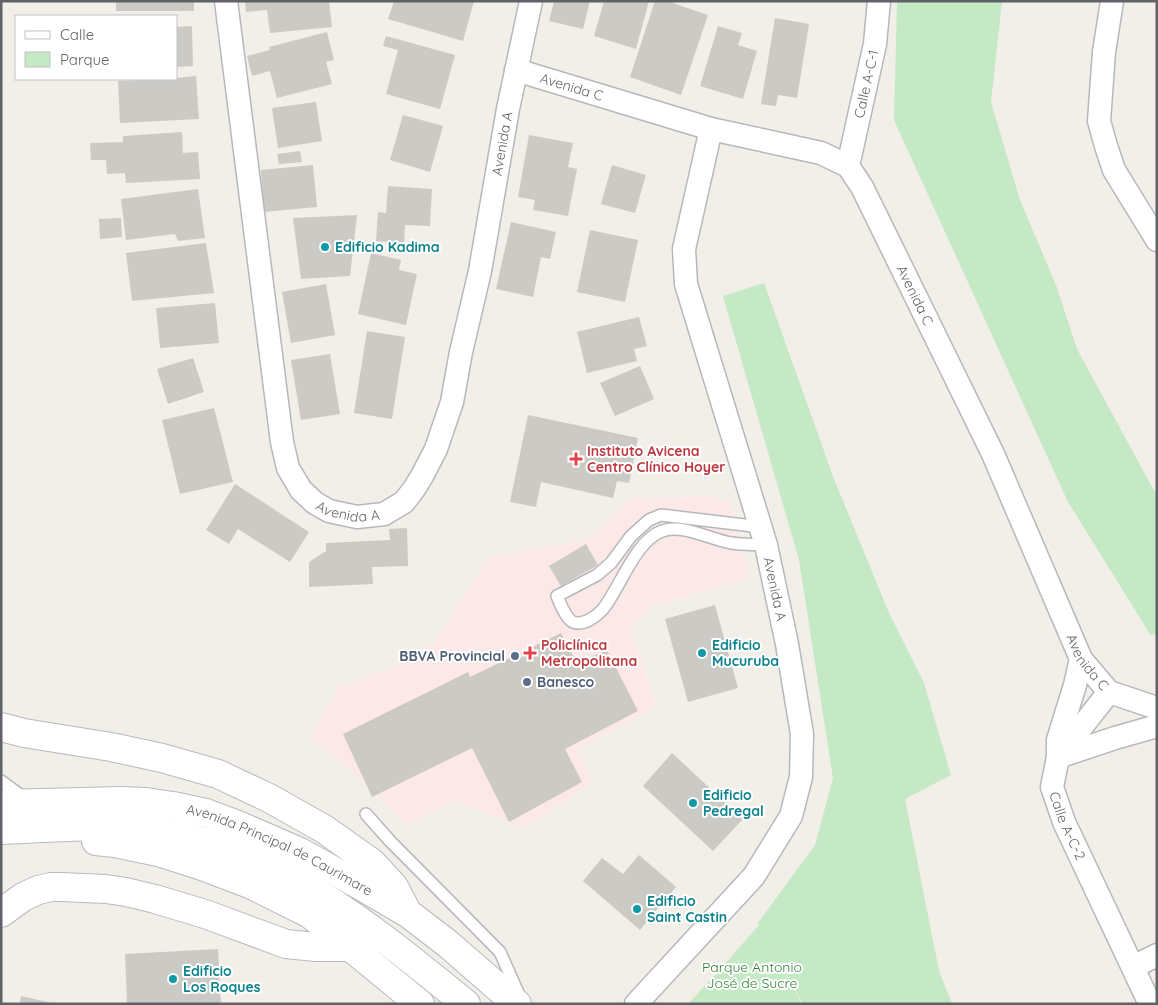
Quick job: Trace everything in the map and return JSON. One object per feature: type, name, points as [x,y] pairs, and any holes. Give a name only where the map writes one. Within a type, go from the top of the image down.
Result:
[{"type":"main road","points":[[1,727],[24,734],[111,747],[162,758],[218,774],[261,794],[324,829],[372,863],[394,887],[408,914]]},
{"type":"main road","name":"Avenida Principal de Caurimare","points":[[1,804],[30,802],[146,802],[206,813],[238,825],[300,852],[408,914],[448,944],[517,1004]]},
{"type":"main road","points":[[60,827],[79,839],[158,852],[252,885],[310,914],[419,1003]]},
{"type":"main road","name":"Avenida Principal de Caurimare","points":[[1,830],[60,827],[143,829],[199,840],[262,862],[352,914],[466,1004]]},
{"type":"main road","points":[[1,913],[23,897],[50,887],[99,889],[126,892],[155,899],[205,914],[286,944],[316,947],[352,947]]},
{"type":"street","name":"Avenida A","points":[[226,1],[282,442],[288,468],[301,490],[315,503],[329,511],[357,517],[384,514],[404,502],[422,476],[436,449],[452,402],[461,352],[480,271],[508,109],[531,1]]},
{"type":"street","name":"Calle A-C-1","points":[[848,166],[875,44],[879,1]]},
{"type":"street","points":[[1112,1],[1104,52],[1099,121],[1114,170],[1157,240]]},
{"type":"street","name":"Avenida C","points":[[516,70],[711,130],[822,153],[848,166],[862,187],[993,454],[1080,659],[1109,692],[1157,708]]},
{"type":"street","name":"Avenida A","points":[[636,1004],[754,876],[791,816],[800,777],[802,734],[787,644],[763,536],[686,284],[684,249],[711,130]]},
{"type":"street","points":[[1080,659],[1075,685],[1058,740],[1058,757],[1157,726]]},
{"type":"street","name":"Calle A-C-2","points":[[1109,692],[1058,757],[1052,787],[1064,822],[1150,1004]]},
{"type":"street","points":[[1133,967],[1157,955]]},
{"type":"lane","points":[[661,516],[763,536],[732,543],[678,529],[663,530],[653,535],[637,553],[603,609],[594,618],[582,623],[573,622],[563,609],[557,596],[597,575],[611,563],[631,536],[650,520],[661,516]]},
{"type":"lane","points":[[1,780],[30,802]]},
{"type":"lane","points":[[366,814],[390,841],[500,952],[522,1004]]},
{"type":"shaded area","name":"Policlínica Metropolitana","points":[[711,496],[730,501],[750,579],[655,605],[631,627],[657,706],[578,749],[592,783],[523,828],[454,800],[408,825],[360,778],[311,738],[338,687],[405,663],[434,643],[489,557],[587,540],[628,499]]},
{"type":"green space","points":[[897,1],[1002,1],[991,102],[1020,200],[1056,285],[1077,349],[1157,494],[1157,635],[1150,634],[1068,502],[894,120]]},
{"type":"green space","name":"Parque Antonio José de Sucre","points":[[764,283],[834,479],[889,613],[924,683],[951,775],[905,799],[939,971],[952,1004],[803,1004],[767,940],[802,1004],[688,1004],[759,925],[758,923],[815,845],[833,778],[799,560],[723,296]]},
{"type":"building","points":[[116,1],[194,1],[194,11],[116,11]]},
{"type":"building","points":[[245,1],[329,1],[332,27],[270,33],[267,10],[246,12]]},
{"type":"building","points":[[394,1],[474,1],[463,41],[388,19]]},
{"type":"building","points":[[554,1],[590,1],[583,29],[549,21]]},
{"type":"building","points":[[604,1],[649,1],[636,49],[594,36]]},
{"type":"building","points":[[655,1],[667,1],[708,15],[681,95],[630,77]]},
{"type":"building","points":[[775,18],[809,24],[797,98],[778,95],[776,106],[761,104]]},
{"type":"building","points":[[192,26],[193,66],[178,67],[178,27]]},
{"type":"building","points":[[718,26],[742,33],[738,45],[757,51],[743,99],[700,86]]},
{"type":"building","points":[[327,32],[334,60],[326,62],[332,84],[277,98],[270,71],[252,76],[247,56],[270,50],[269,47]]},
{"type":"building","points":[[386,36],[455,55],[440,109],[386,94],[398,50],[383,46]]},
{"type":"building","points":[[196,76],[199,119],[120,123],[118,81],[178,80],[178,78]]},
{"type":"building","points":[[316,102],[322,141],[278,148],[272,108]]},
{"type":"building","points":[[403,115],[443,126],[430,172],[390,160]]},
{"type":"building","points":[[182,132],[183,153],[198,152],[200,179],[126,183],[125,173],[107,174],[106,160],[91,160],[90,143],[123,142],[123,136]]},
{"type":"building","points":[[529,135],[573,143],[568,167],[577,169],[568,216],[533,210],[535,200],[518,197]]},
{"type":"building","points":[[300,151],[302,162],[279,164],[277,154]]},
{"type":"building","points":[[313,165],[317,207],[264,212],[261,170]]},
{"type":"building","points":[[612,165],[646,175],[635,213],[601,204]]},
{"type":"building","points":[[388,186],[432,189],[430,226],[405,225],[404,244],[376,241],[378,212],[386,213]]},
{"type":"building","points":[[198,189],[205,238],[178,241],[175,234],[126,240],[121,199]]},
{"type":"building","name":"Edificio Kadima","points":[[357,215],[350,276],[301,279],[293,218]]},
{"type":"building","points":[[121,218],[122,237],[100,239],[99,219]]},
{"type":"building","points":[[511,222],[556,232],[550,259],[541,257],[533,297],[496,289]]},
{"type":"building","points":[[590,230],[638,240],[625,302],[577,292]]},
{"type":"building","points":[[206,243],[214,293],[132,301],[126,253]]},
{"type":"building","points":[[371,253],[401,260],[399,270],[417,274],[406,325],[358,314]]},
{"type":"building","points":[[326,284],[335,335],[291,343],[282,292]]},
{"type":"building","points":[[215,303],[219,343],[160,348],[156,308]]},
{"type":"building","points":[[639,317],[647,346],[634,349],[637,361],[587,373],[577,332]]},
{"type":"building","points":[[367,331],[405,337],[392,419],[354,413]]},
{"type":"building","points":[[330,354],[340,414],[301,420],[291,360]]},
{"type":"building","points":[[193,358],[204,392],[168,404],[157,369]]},
{"type":"building","points":[[640,366],[654,399],[615,416],[600,383]]},
{"type":"building","points":[[214,408],[233,482],[180,494],[162,420]]},
{"type":"building","name":"Instituto Avicena Centro Clínico Hoyer","points":[[528,415],[638,438],[629,483],[617,481],[613,498],[541,482],[536,507],[510,502]]},
{"type":"building","points":[[235,484],[309,532],[290,562],[238,529],[229,544],[206,530]]},
{"type":"building","points":[[407,528],[408,566],[372,567],[373,584],[309,587],[309,562],[326,551],[326,543],[390,540],[389,529]]},
{"type":"building","points":[[586,544],[598,565],[561,586],[549,566]]},
{"type":"building","name":"Edificio Mucuruba","points":[[715,605],[738,688],[688,702],[665,619]]},
{"type":"building","points":[[561,633],[577,663],[607,650],[638,711],[565,749],[582,782],[509,822],[472,748],[372,797],[343,734],[468,672],[470,677]]},
{"type":"building","name":"Edificio Pedregal","points":[[672,753],[743,819],[713,851],[643,786]]},
{"type":"building","name":"Edificio Saint Castin","points":[[639,855],[676,887],[640,930],[583,881],[602,858],[623,874]]},
{"type":"building","name":"Edificio Los Roques","points":[[218,949],[221,1004],[127,1004],[125,954]]},
{"type":"building","points":[[21,996],[52,1003],[52,1004],[20,1004]]},
{"type":"place","name":"Edificio Kadima","points":[[325,247]]},
{"type":"place","name":"Instituto Avicena Centro Clínico Hoyer","points":[[576,459]]},
{"type":"place","name":"Policlínica Metropolitana","points":[[530,653]]},
{"type":"place","name":"Edificio Mucuruba","points":[[702,653]]},
{"type":"place","name":"BBVA Provincial","points":[[515,656]]},
{"type":"place","name":"Banesco","points":[[527,682]]},
{"type":"place","name":"Edificio Pedregal","points":[[693,803]]},
{"type":"place","name":"Edificio Saint Castin","points":[[637,909]]},
{"type":"place","name":"Edificio Los Roques","points":[[173,979]]}]
